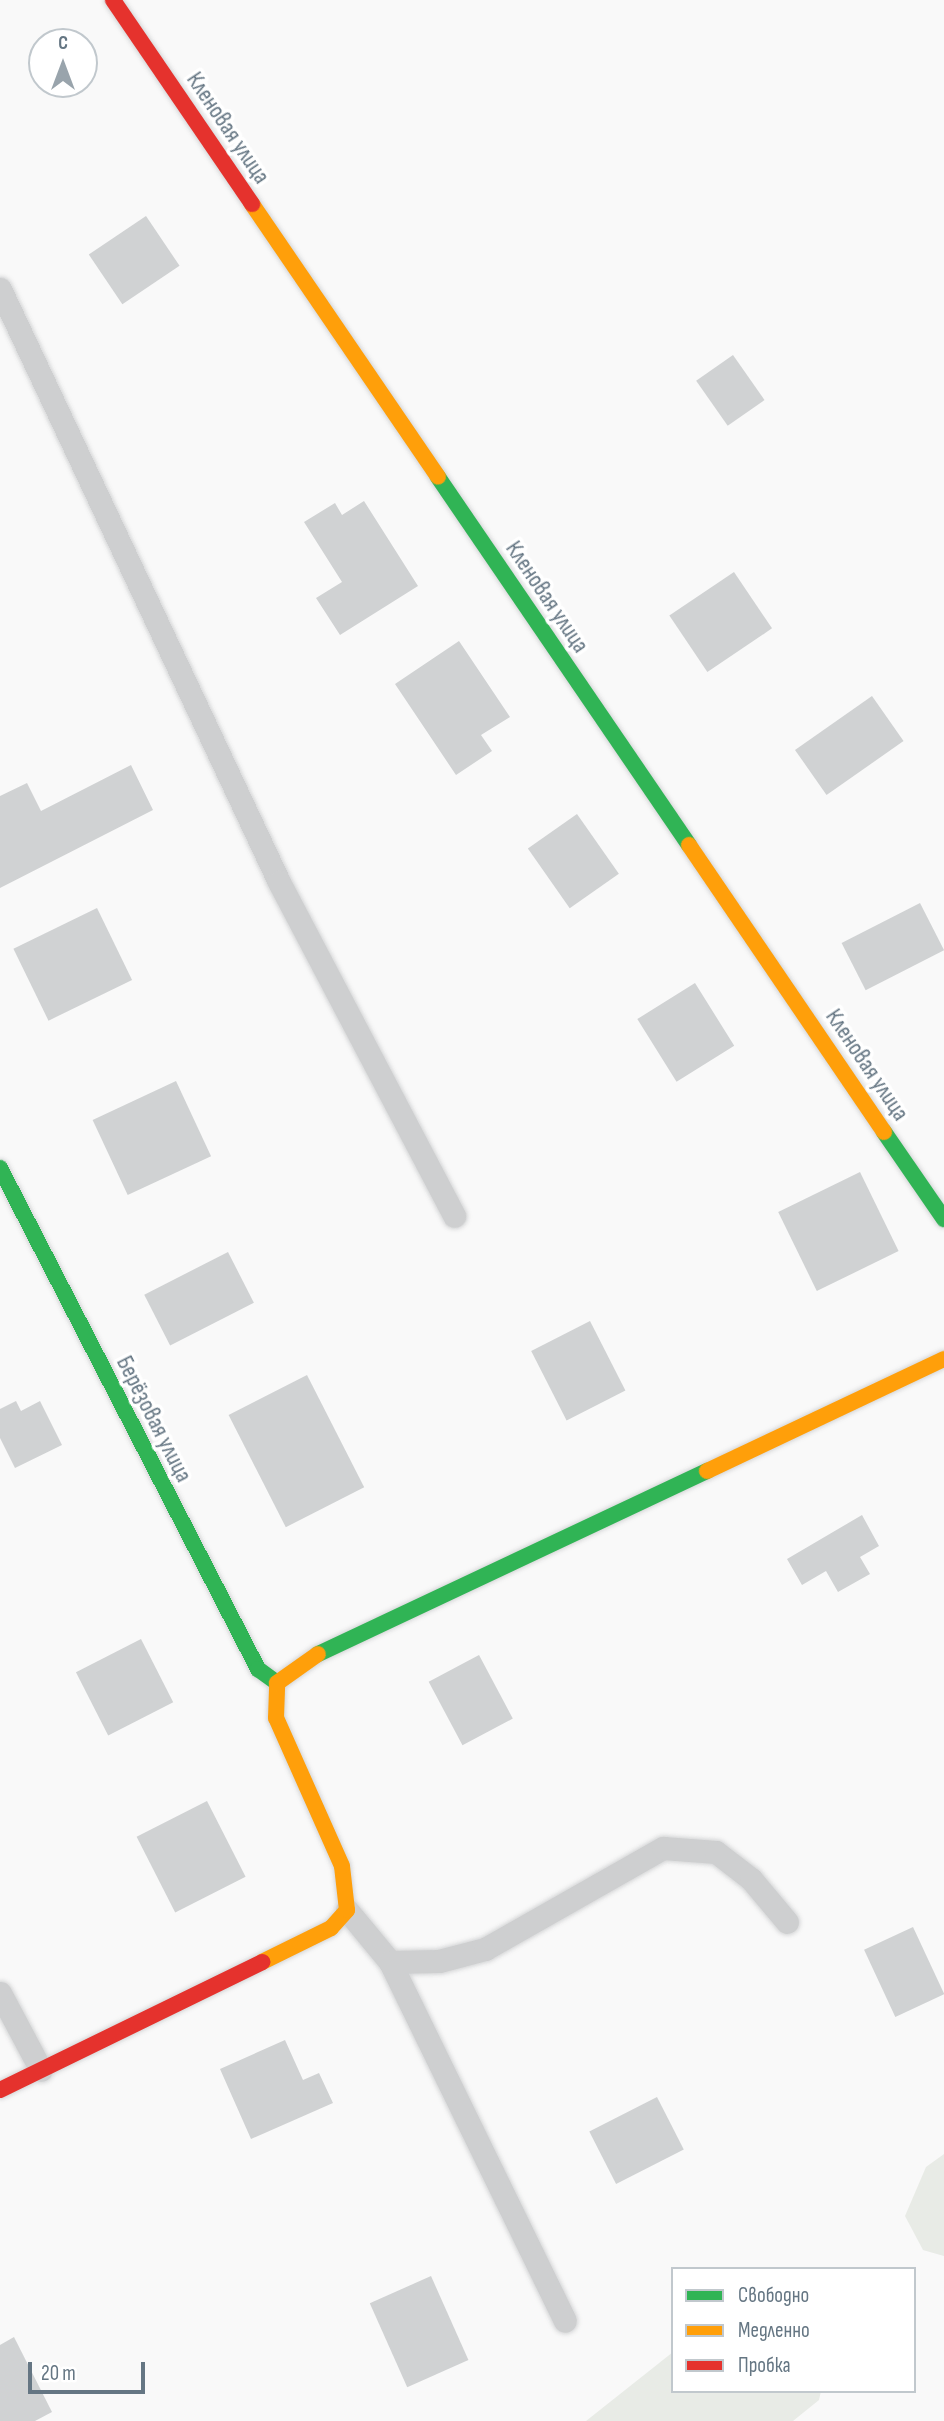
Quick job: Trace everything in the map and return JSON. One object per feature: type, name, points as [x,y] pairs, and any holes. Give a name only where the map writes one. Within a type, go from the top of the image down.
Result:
[{"type":"street","name":"Кленовая улица","points":[[113,0],[944,1219]]},
{"type":"street","name":"Берёзовая улица","points":[[0,1168],[258,1669],[277,1683]]},
{"type":"street","points":[[0,2090],[331,1928],[347,1910],[342,1866],[276,1718],[277,1683],[311,1657],[944,1359]]},
{"type":"lane","points":[[0,289],[279,882],[454,1216]]},
{"type":"lane","points":[[390,1962],[439,1961],[485,1949],[663,1848],[716,1852],[751,1879],[787,1922]]},
{"type":"lane","points":[[347,1910],[390,1962],[565,2320]]},
{"type":"lane","points":[[0,1993],[41,2070]]},
{"type":"shaded area","points":[[944,2154],[944,2256],[923,2250],[905,2216],[926,2167]]},
{"type":"shaded area","points":[[671,2354],[671,2393],[821,2393],[819,2400],[793,2421],[586,2421]]},
{"type":"building","points":[[146,216],[180,266],[122,304],[89,255]]},
{"type":"building","points":[[733,355],[765,400],[728,426],[696,381]]},
{"type":"building","points":[[364,501],[418,586],[340,635],[316,598],[342,582],[304,522],[335,503],[342,515]]},
{"type":"building","points":[[734,572],[772,628],[707,672],[669,616]]},
{"type":"building","points":[[459,641],[510,717],[481,735],[492,751],[456,775],[395,684]]},
{"type":"building","points":[[872,696],[904,741],[827,795],[795,750]]},
{"type":"building","points":[[131,765],[153,810],[0,888],[0,796],[27,783],[41,811]]},
{"type":"building","points":[[577,814],[619,874],[570,908],[528,848]]},
{"type":"building","points":[[920,903],[944,950],[866,990],[842,943]]},
{"type":"building","points":[[97,908],[132,980],[48,1021],[13,949]]},
{"type":"building","points":[[695,983],[734,1046],[677,1082],[637,1019]]},
{"type":"building","points":[[176,1081],[211,1156],[128,1195],[93,1120]]},
{"type":"building","points":[[860,1172],[899,1251],[817,1291],[778,1212]]},
{"type":"building","points":[[228,1252],[254,1303],[170,1345],[144,1295]]},
{"type":"building","points":[[590,1321],[625,1390],[567,1420],[531,1351]]},
{"type":"building","points":[[307,1375],[364,1487],[286,1527],[229,1415]]},
{"type":"building","points":[[16,1401],[21,1411],[40,1401],[62,1445],[15,1468],[0,1438],[0,1409]]},
{"type":"building","points":[[862,1515],[879,1546],[860,1557],[870,1574],[838,1592],[826,1571],[802,1585],[787,1559]]},
{"type":"building","points":[[141,1639],[173,1702],[108,1735],[76,1672]]},
{"type":"building","points":[[479,1655],[513,1719],[462,1745],[429,1682]]},
{"type":"building","points":[[207,1801],[246,1877],[175,1913],[137,1837]]},
{"type":"building","points":[[913,1927],[944,1994],[895,2017],[864,1950]]},
{"type":"building","points":[[285,2040],[303,2080],[319,2073],[333,2103],[251,2139],[220,2069]]},
{"type":"building","points":[[657,2097],[684,2150],[616,2184],[589,2132]]},
{"type":"building","points":[[431,2276],[468,2360],[407,2387],[370,2303]]},
{"type":"building","points":[[14,2337],[52,2412],[35,2421],[0,2421],[0,2345]]},
{"type":"traffic: fast","points":[[438,477],[689,845]]},
{"type":"traffic: fast","points":[[884,1132],[944,1219]]},
{"type":"traffic: fast","points":[[0,1168],[258,1669],[277,1683]]},
{"type":"traffic: fast","points":[[318,1654],[707,1471]]},
{"type":"traffic: slow","points":[[252,204],[438,477]]},
{"type":"traffic: slow","points":[[689,845],[884,1132]]},
{"type":"traffic: slow","points":[[707,1471],[944,1359]]},
{"type":"traffic: slow","points":[[262,1962],[331,1928],[347,1910],[342,1866],[276,1718],[277,1683],[318,1654]]},
{"type":"traffic: jam","points":[[113,0],[252,204]]},
{"type":"traffic: jam","points":[[0,2090],[262,1962]]}]
